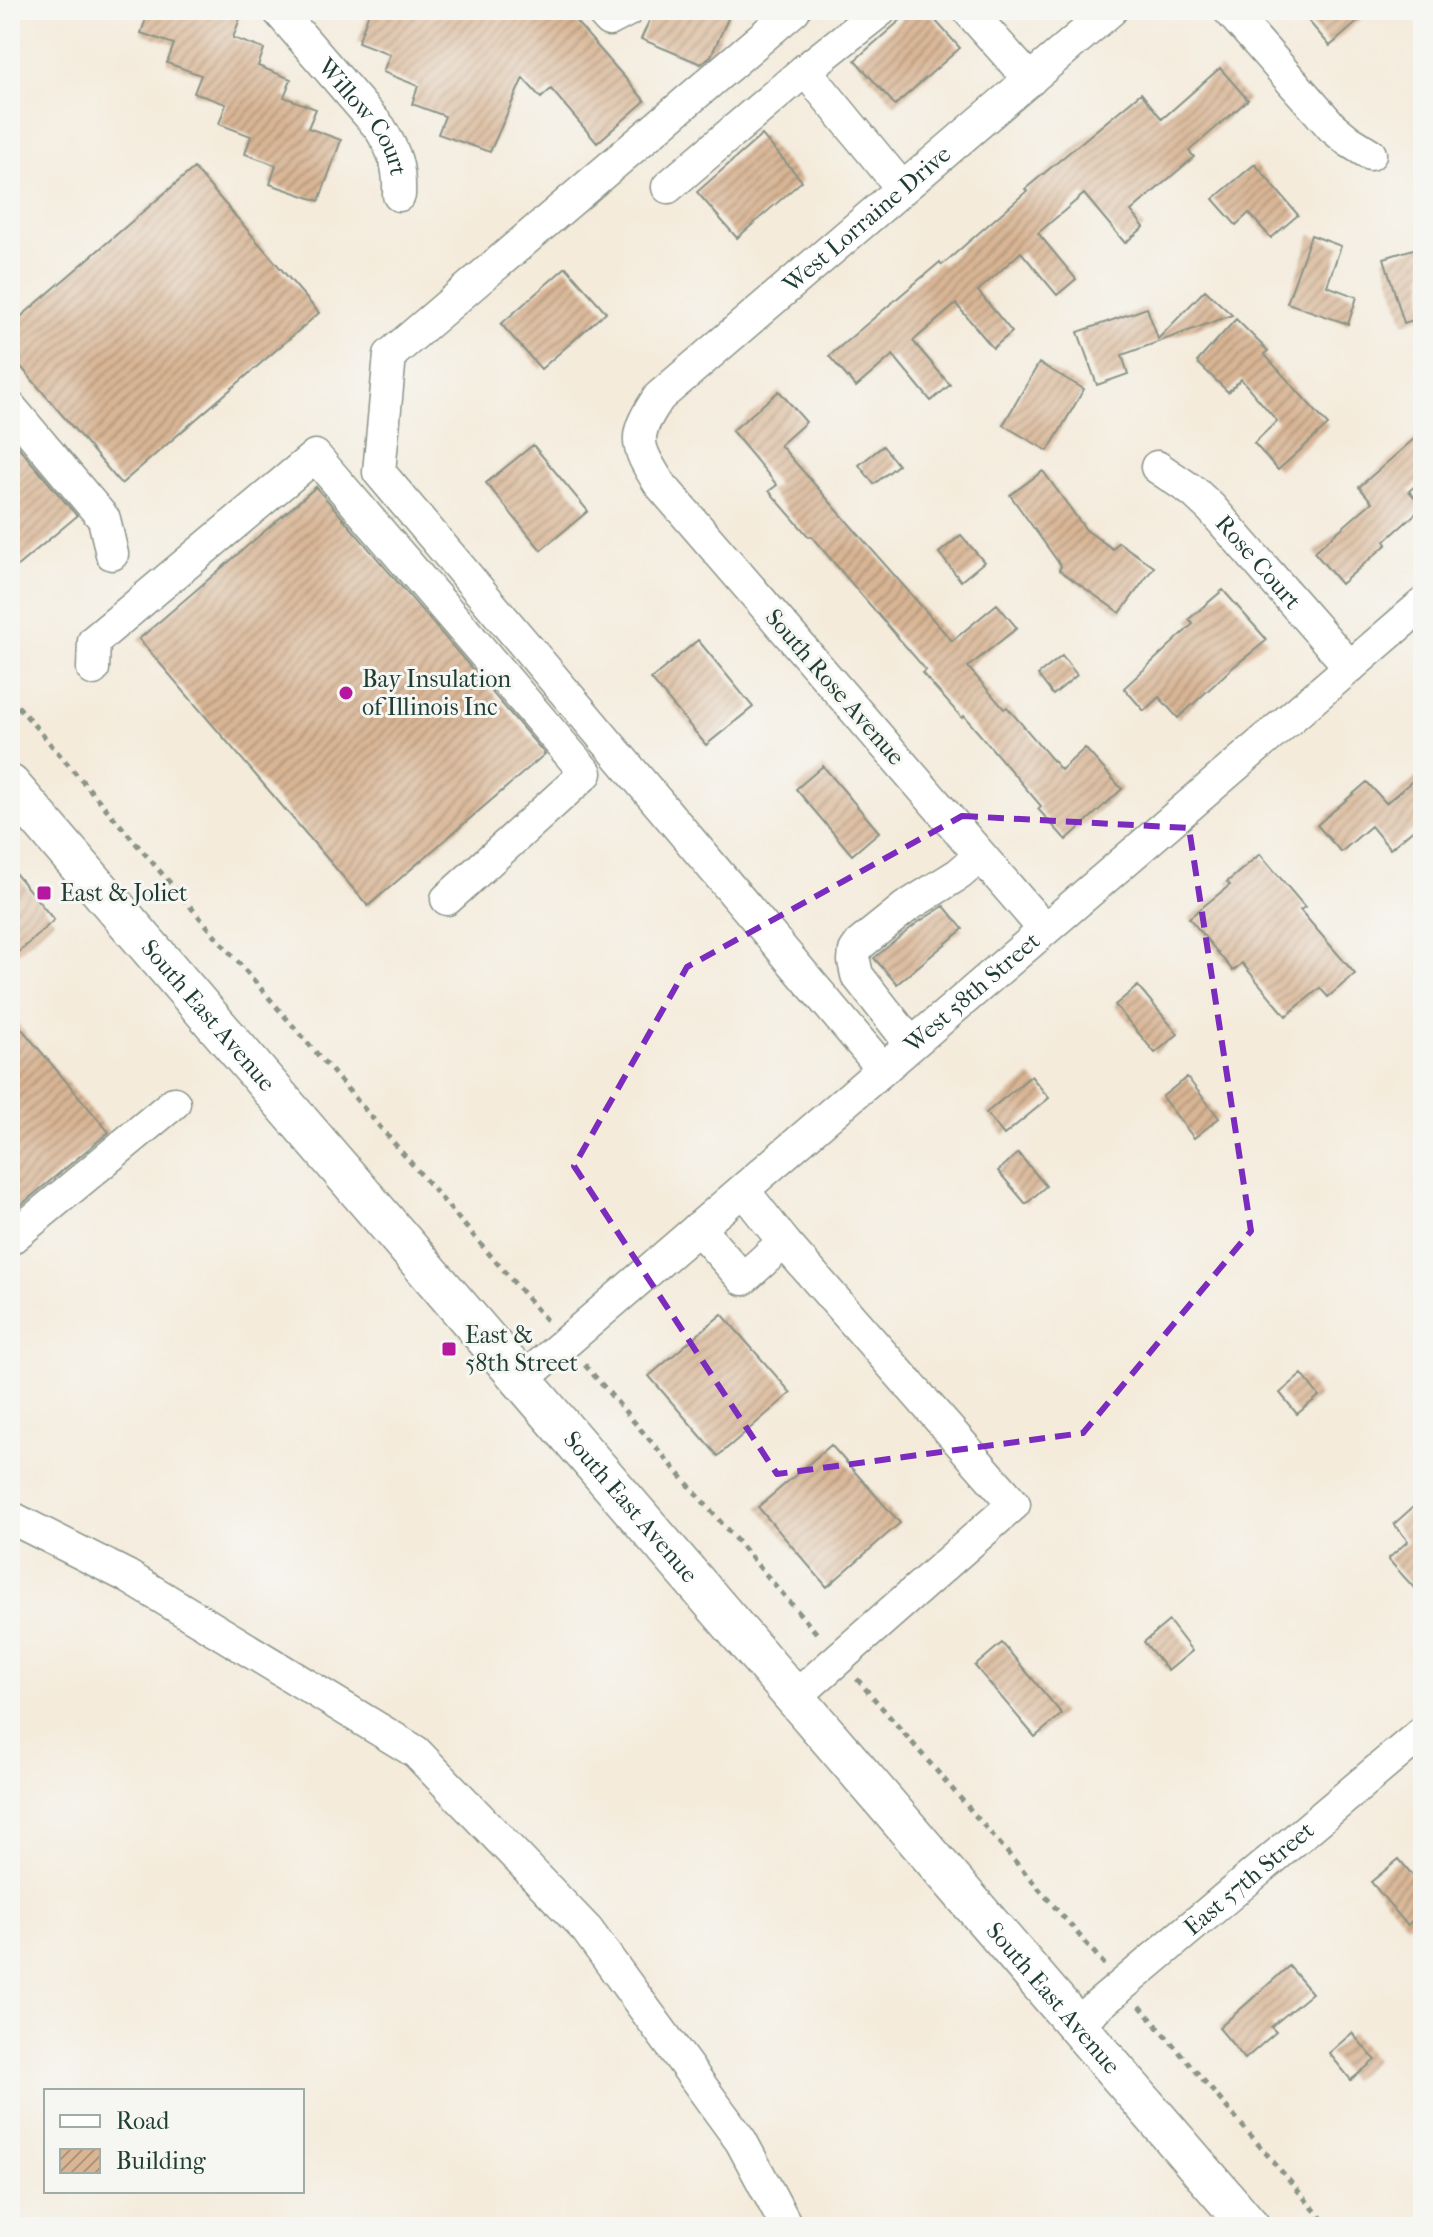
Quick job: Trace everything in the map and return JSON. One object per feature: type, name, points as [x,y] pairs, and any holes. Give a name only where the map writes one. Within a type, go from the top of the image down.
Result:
[{"type":"main road","name":"South East Avenue","points":[[10,785],[1250,2227]]},
{"type":"street","name":"Willow Court","points":[[278,10],[380,128],[400,169],[399,195]]},
{"type":"street","points":[[794,10],[390,355],[379,472],[883,1069]]},
{"type":"street","points":[[668,187],[805,70],[881,10]]},
{"type":"street","points":[[968,10],[1030,80]]},
{"type":"street","name":"West Lorraine Drive","points":[[638,438],[645,418],[659,397],[1111,10]]},
{"type":"street","points":[[1229,10],[1332,127],[1370,154]]},
{"type":"street","points":[[805,70],[902,188]]},
{"type":"street","points":[[10,407],[104,519],[112,554]]},
{"type":"street","name":"South Rose Avenue","points":[[638,438],[646,462],[659,483],[1044,929]]},
{"type":"street","points":[[93,669],[94,641],[315,456],[586,773],[447,899]]},
{"type":"street","name":"Rose Court","points":[[1157,467],[1194,492],[1211,508],[1350,667]]},
{"type":"street","name":"West 58th Street","points":[[522,1380],[1423,604]]},
{"type":"street","points":[[911,1044],[857,975],[855,951],[906,907],[959,874],[980,856]]},
{"type":"street","points":[[10,1239],[174,1103]]},
{"type":"street","points":[[743,1190],[784,1242],[1014,1504],[795,1697]]},
{"type":"street","points":[[698,1228],[743,1279],[784,1242]]},
{"type":"street","points":[[10,1517],[127,1576],[416,1752],[587,1930],[741,2141],[787,2227]]},
{"type":"street","name":"East 57th Street","points":[[1076,2024],[1423,1732]]},
{"type":"path","points":[[10,697],[1329,2227]]},
{"type":"highlighted area","points":[[962,816],[1189,828],[1251,1231],[1083,1433],[777,1474],[574,1166],[687,967]]},
{"type":"building","points":[[149,10],[218,10],[240,18],[233,38],[264,49],[258,66],[291,79],[284,97],[316,109],[308,128],[341,140],[319,201],[270,184],[276,165],[245,154],[251,136],[219,124],[226,104],[194,93],[201,75],[167,63],[174,44],[141,33]]},
{"type":"building","points":[[370,10],[566,10],[645,101],[597,143],[551,89],[541,98],[523,78],[490,152],[438,134],[445,116],[412,104],[418,86],[383,72],[390,54],[358,42]]},
{"type":"building","points":[[654,10],[732,10],[711,56],[701,64],[641,39]]},
{"type":"building","points":[[912,10],[926,10],[960,48],[895,105],[855,60]]},
{"type":"building","points":[[1299,10],[1371,10],[1330,46]]},
{"type":"building","points":[[1220,68],[1248,100],[1189,151],[1194,157],[1131,211],[1144,227],[1125,243],[1084,194],[1038,233],[1076,279],[1057,295],[1021,252],[978,291],[1012,332],[993,348],[956,304],[913,341],[950,385],[931,401],[893,355],[856,387],[829,356],[940,262],[942,265],[1027,191],[1025,189],[1141,93],[1162,119]]},
{"type":"building","points":[[762,135],[802,181],[737,238],[697,192]]},
{"type":"building","points":[[1255,164],[1298,215],[1271,238],[1249,213],[1236,225],[1213,199]]},
{"type":"building","points":[[194,168],[319,313],[121,484],[10,354],[10,326]]},
{"type":"building","points":[[1311,235],[1341,246],[1327,286],[1357,297],[1348,324],[1287,303]]},
{"type":"building","points":[[1423,246],[1423,317],[1404,323],[1384,258]]},
{"type":"building","points":[[566,267],[606,312],[541,369],[501,324]]},
{"type":"building","points":[[1205,290],[1232,315],[1122,355],[1128,374],[1097,385],[1078,332],[1147,308],[1158,339]]},
{"type":"building","points":[[1236,319],[1268,351],[1264,354],[1328,425],[1278,470],[1254,443],[1277,421],[1241,379],[1228,392],[1197,362]]},
{"type":"building","points":[[1039,363],[1084,389],[1048,451],[1003,425]]},
{"type":"building","points":[[779,391],[806,422],[780,445],[952,641],[997,604],[1017,628],[968,667],[1004,709],[1007,707],[1061,770],[1085,748],[1122,789],[1066,840],[964,716],[962,718],[922,673],[926,670],[769,491],[777,485],[732,431]]},
{"type":"building","points":[[1423,431],[1423,479],[1409,491],[1423,507],[1341,584],[1314,552],[1372,502],[1359,487]]},
{"type":"building","points":[[10,437],[77,516],[10,572]]},
{"type":"building","points":[[533,445],[588,511],[541,550],[486,483]]},
{"type":"building","points":[[883,446],[898,465],[874,484],[859,465]]},
{"type":"building","points":[[1043,471],[1086,530],[1113,549],[1118,542],[1154,567],[1120,613],[1059,570],[1061,566],[1010,495]]},
{"type":"building","name":"Bay Insulation of Illinois Inc","points":[[316,487],[545,754],[368,906],[139,639]]},
{"type":"building","points":[[961,535],[984,562],[961,581],[939,553]]},
{"type":"building","points":[[1223,590],[1267,640],[1178,718],[1159,697],[1144,711],[1124,688],[1193,624],[1189,619]]},
{"type":"building","points":[[698,640],[753,707],[706,745],[651,679]]},
{"type":"building","points":[[1062,656],[1077,675],[1053,695],[1038,675]]},
{"type":"building","points":[[823,766],[879,832],[852,855],[796,789]]},
{"type":"building","points":[[1423,772],[1423,821],[1390,849],[1371,826],[1341,852],[1317,825],[1367,782],[1386,803]]},
{"type":"building","points":[[1260,854],[1305,907],[1300,910],[1355,974],[1328,997],[1320,988],[1286,1016],[1242,963],[1233,971],[1189,918],[1230,885],[1227,882]]},
{"type":"building","points":[[10,867],[54,920],[10,960]]},
{"type":"building","points":[[944,906],[963,929],[897,984],[874,958],[917,923]]},
{"type":"building","points":[[1138,986],[1178,1034],[1155,1053],[1115,1005]]},
{"type":"building","points":[[10,1015],[109,1132],[10,1214]]},
{"type":"building","points":[[1031,1076],[1049,1098],[1004,1135],[986,1113]]},
{"type":"building","points":[[1187,1077],[1219,1118],[1194,1138],[1162,1097]]},
{"type":"building","points":[[1018,1153],[1046,1186],[1026,1204],[998,1171]]},
{"type":"building","points":[[722,1314],[791,1393],[718,1456],[649,1376]]},
{"type":"building","points":[[1302,1374],[1319,1396],[1297,1414],[1280,1393]]},
{"type":"building","points":[[831,1445],[900,1523],[827,1587],[758,1507]]},
{"type":"building","points":[[1423,1498],[1423,1598],[1388,1559],[1408,1541],[1394,1524]]},
{"type":"building","points":[[1169,1621],[1192,1651],[1168,1671],[1144,1642]]},
{"type":"building","points":[[1002,1643],[1062,1714],[1035,1737],[975,1666]]},
{"type":"building","points":[[1399,1859],[1423,1888],[1423,1912],[1407,1925],[1371,1882]]},
{"type":"building","points":[[1289,1966],[1312,1993],[1271,2027],[1276,2032],[1245,2059],[1219,2028]]},
{"type":"building","points":[[1352,2033],[1375,2060],[1351,2080],[1329,2053]]},
{"type":"place","name":"Bay Insulation of Illinois Inc","points":[[346,693]]},
{"type":"place","name":"East & Joliet","points":[[44,893]]},
{"type":"place","name":"East & 58th Street","points":[[449,1349]]}]
